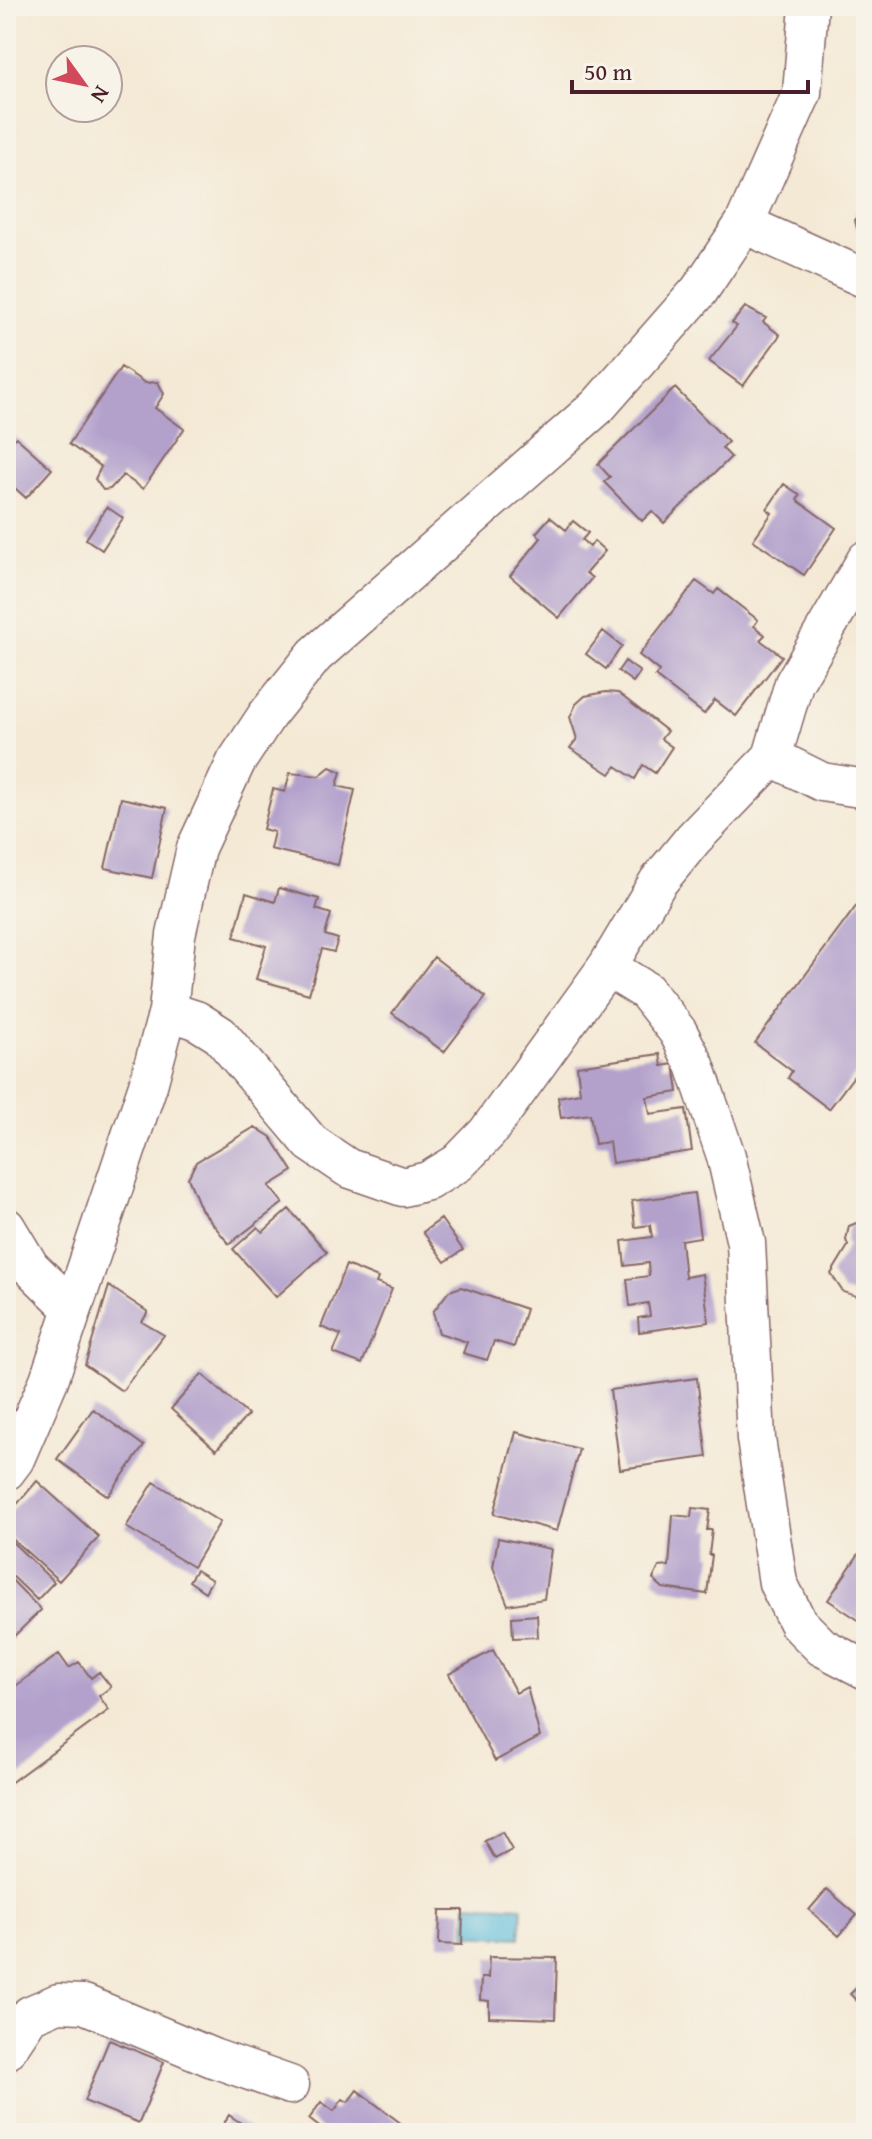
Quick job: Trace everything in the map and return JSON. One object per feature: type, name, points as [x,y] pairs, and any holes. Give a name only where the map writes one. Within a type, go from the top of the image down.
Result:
[{"type":"street","points":[[6,1471],[15,1459],[49,1380],[148,1085],[168,1011],[176,935],[196,848],[236,762],[267,715],[315,655],[598,406],[699,291],[744,224],[802,93],[809,6]]},
{"type":"street","points":[[744,224],[866,279]]},
{"type":"street","points":[[168,1011],[196,1020],[220,1035],[311,1143],[348,1168],[403,1187],[428,1181],[458,1163],[487,1133],[607,967],[658,882],[693,839],[772,757],[794,683],[866,560]]},
{"type":"street","points":[[772,757],[822,782],[866,789]]},
{"type":"street","points":[[607,967],[646,991],[678,1032],[695,1065],[726,1156],[746,1243],[756,1439],[778,1583],[798,1623],[822,1647],[866,1670]]},
{"type":"street","points":[[6,1227],[30,1267],[71,1307]]},
{"type":"street","points":[[6,2051],[30,2015],[58,2003],[84,2004],[213,2058],[290,2085]]},
{"type":"water","points":[[467,1904],[522,1907],[520,1938],[466,1935]]},
{"type":"building","points":[[866,198],[866,232],[857,228],[855,220]]},
{"type":"building","points":[[745,307],[766,318],[763,322],[780,335],[743,386],[709,361],[737,326],[732,323]]},
{"type":"building","points":[[121,367],[145,383],[158,382],[164,394],[155,408],[184,429],[143,489],[123,475],[110,489],[103,490],[95,479],[101,467],[69,444]]},
{"type":"building","points":[[675,388],[728,442],[722,448],[731,457],[664,523],[652,511],[642,521],[604,482],[610,477],[598,464]]},
{"type":"building","points":[[16,437],[52,469],[26,498],[6,480],[6,448]]},
{"type":"building","points":[[784,484],[800,495],[797,500],[836,528],[804,575],[753,540],[772,513],[767,509]]},
{"type":"building","points":[[107,507],[123,518],[102,550],[86,539]]},
{"type":"building","points":[[550,517],[566,530],[573,521],[588,533],[582,540],[590,547],[594,541],[605,551],[586,573],[592,578],[559,618],[510,576],[541,538],[536,533]]},
{"type":"building","points":[[696,581],[714,594],[718,589],[758,620],[754,626],[765,635],[760,640],[782,656],[736,716],[715,700],[704,714],[655,676],[659,671],[639,655]]},
{"type":"building","points":[[603,631],[622,646],[606,669],[586,654]]},
{"type":"building","points":[[625,661],[640,672],[633,682],[618,671]]},
{"type":"building","points":[[618,693],[667,731],[661,739],[672,747],[655,773],[643,765],[635,779],[616,766],[610,774],[570,748],[577,739],[570,717],[576,704],[585,696]]},
{"type":"building","points":[[330,767],[341,772],[337,786],[355,790],[338,865],[270,849],[274,832],[263,829],[273,789],[285,792],[290,773],[319,776]]},
{"type":"building","points":[[121,798],[167,808],[152,878],[105,868]]},
{"type":"building","points":[[279,888],[319,899],[316,909],[331,914],[325,935],[338,939],[334,952],[322,949],[309,994],[256,979],[266,946],[234,937],[246,893],[275,902]]},
{"type":"building","points":[[863,897],[866,1060],[829,1109],[788,1078],[792,1071],[755,1043]]},
{"type":"building","points":[[434,957],[486,997],[444,1052],[392,1013]]},
{"type":"building","points":[[660,1054],[662,1066],[674,1064],[678,1092],[647,1097],[650,1114],[686,1109],[692,1151],[612,1163],[609,1142],[595,1144],[590,1114],[561,1118],[558,1097],[580,1093],[577,1066]]},
{"type":"building","points":[[255,1127],[271,1137],[293,1171],[269,1186],[283,1203],[229,1244],[201,1209],[188,1178],[196,1162]]},
{"type":"building","points":[[694,1193],[700,1237],[681,1240],[685,1277],[702,1274],[709,1322],[639,1332],[638,1318],[650,1316],[648,1303],[630,1306],[627,1279],[649,1276],[648,1263],[625,1266],[622,1241],[652,1237],[650,1225],[635,1227],[632,1201]]},
{"type":"building","points":[[289,1209],[327,1252],[276,1297],[233,1249],[258,1227],[263,1232]]},
{"type":"building","points":[[441,1219],[463,1250],[445,1262],[423,1232]]},
{"type":"building","points":[[866,1219],[866,1299],[843,1292],[831,1274],[848,1246],[849,1226]]},
{"type":"building","points":[[346,1265],[378,1278],[376,1283],[392,1289],[362,1364],[333,1353],[341,1335],[321,1327]]},
{"type":"building","points":[[109,1286],[148,1312],[142,1322],[164,1335],[122,1391],[85,1365]]},
{"type":"building","points":[[461,1287],[526,1309],[514,1347],[494,1341],[487,1360],[463,1353],[467,1342],[439,1333],[433,1312],[449,1291]]},
{"type":"building","points":[[202,1374],[248,1415],[216,1450],[171,1409]]},
{"type":"building","points":[[697,1378],[707,1457],[620,1469],[610,1390]]},
{"type":"building","points":[[93,1409],[144,1446],[108,1496],[57,1459]]},
{"type":"building","points":[[516,1432],[579,1449],[557,1531],[494,1514]]},
{"type":"building","points":[[37,1481],[99,1537],[59,1581],[6,1533],[6,1517]]},
{"type":"building","points":[[154,1482],[220,1522],[193,1567],[126,1527]]},
{"type":"building","points":[[692,1508],[710,1510],[707,1530],[712,1530],[709,1555],[712,1555],[707,1594],[663,1588],[653,1579],[659,1567],[669,1566],[673,1515],[691,1517]]},
{"type":"building","points":[[6,1536],[54,1582],[37,1600],[6,1570]]},
{"type":"building","points":[[498,1538],[551,1549],[544,1599],[508,1605],[493,1567]]},
{"type":"building","points":[[866,1543],[866,1625],[828,1600]]},
{"type":"building","points":[[196,1570],[212,1580],[205,1592],[189,1581]]},
{"type":"building","points":[[6,1574],[41,1610],[6,1644]]},
{"type":"building","points":[[537,1615],[538,1637],[513,1638],[512,1617]]},
{"type":"building","points":[[493,1650],[516,1693],[527,1687],[540,1737],[495,1761],[449,1674]]},
{"type":"building","points":[[59,1654],[69,1668],[79,1662],[91,1678],[99,1672],[111,1687],[99,1696],[109,1710],[6,1786],[6,1693]]},
{"type":"building","points":[[502,1832],[512,1850],[495,1859],[485,1841]]},
{"type":"building","points":[[827,1889],[857,1915],[839,1936],[809,1910]]},
{"type":"building","points":[[440,1910],[463,1910],[462,1945],[439,1944]]},
{"type":"building","points":[[489,1957],[557,1958],[555,2019],[489,2017],[489,2001],[480,2000],[481,1978],[488,1978]]},
{"type":"building","points":[[866,1979],[866,2006],[864,2008],[850,1994]]},
{"type":"building","points":[[109,2040],[164,2062],[139,2123],[84,2101]]},
{"type":"building","points":[[357,2090],[407,2128],[403,2133],[327,2133],[309,2119],[321,2102],[334,2111],[343,2099],[348,2102]]},
{"type":"building","points":[[229,2115],[250,2129],[248,2133],[218,2133]]}]
